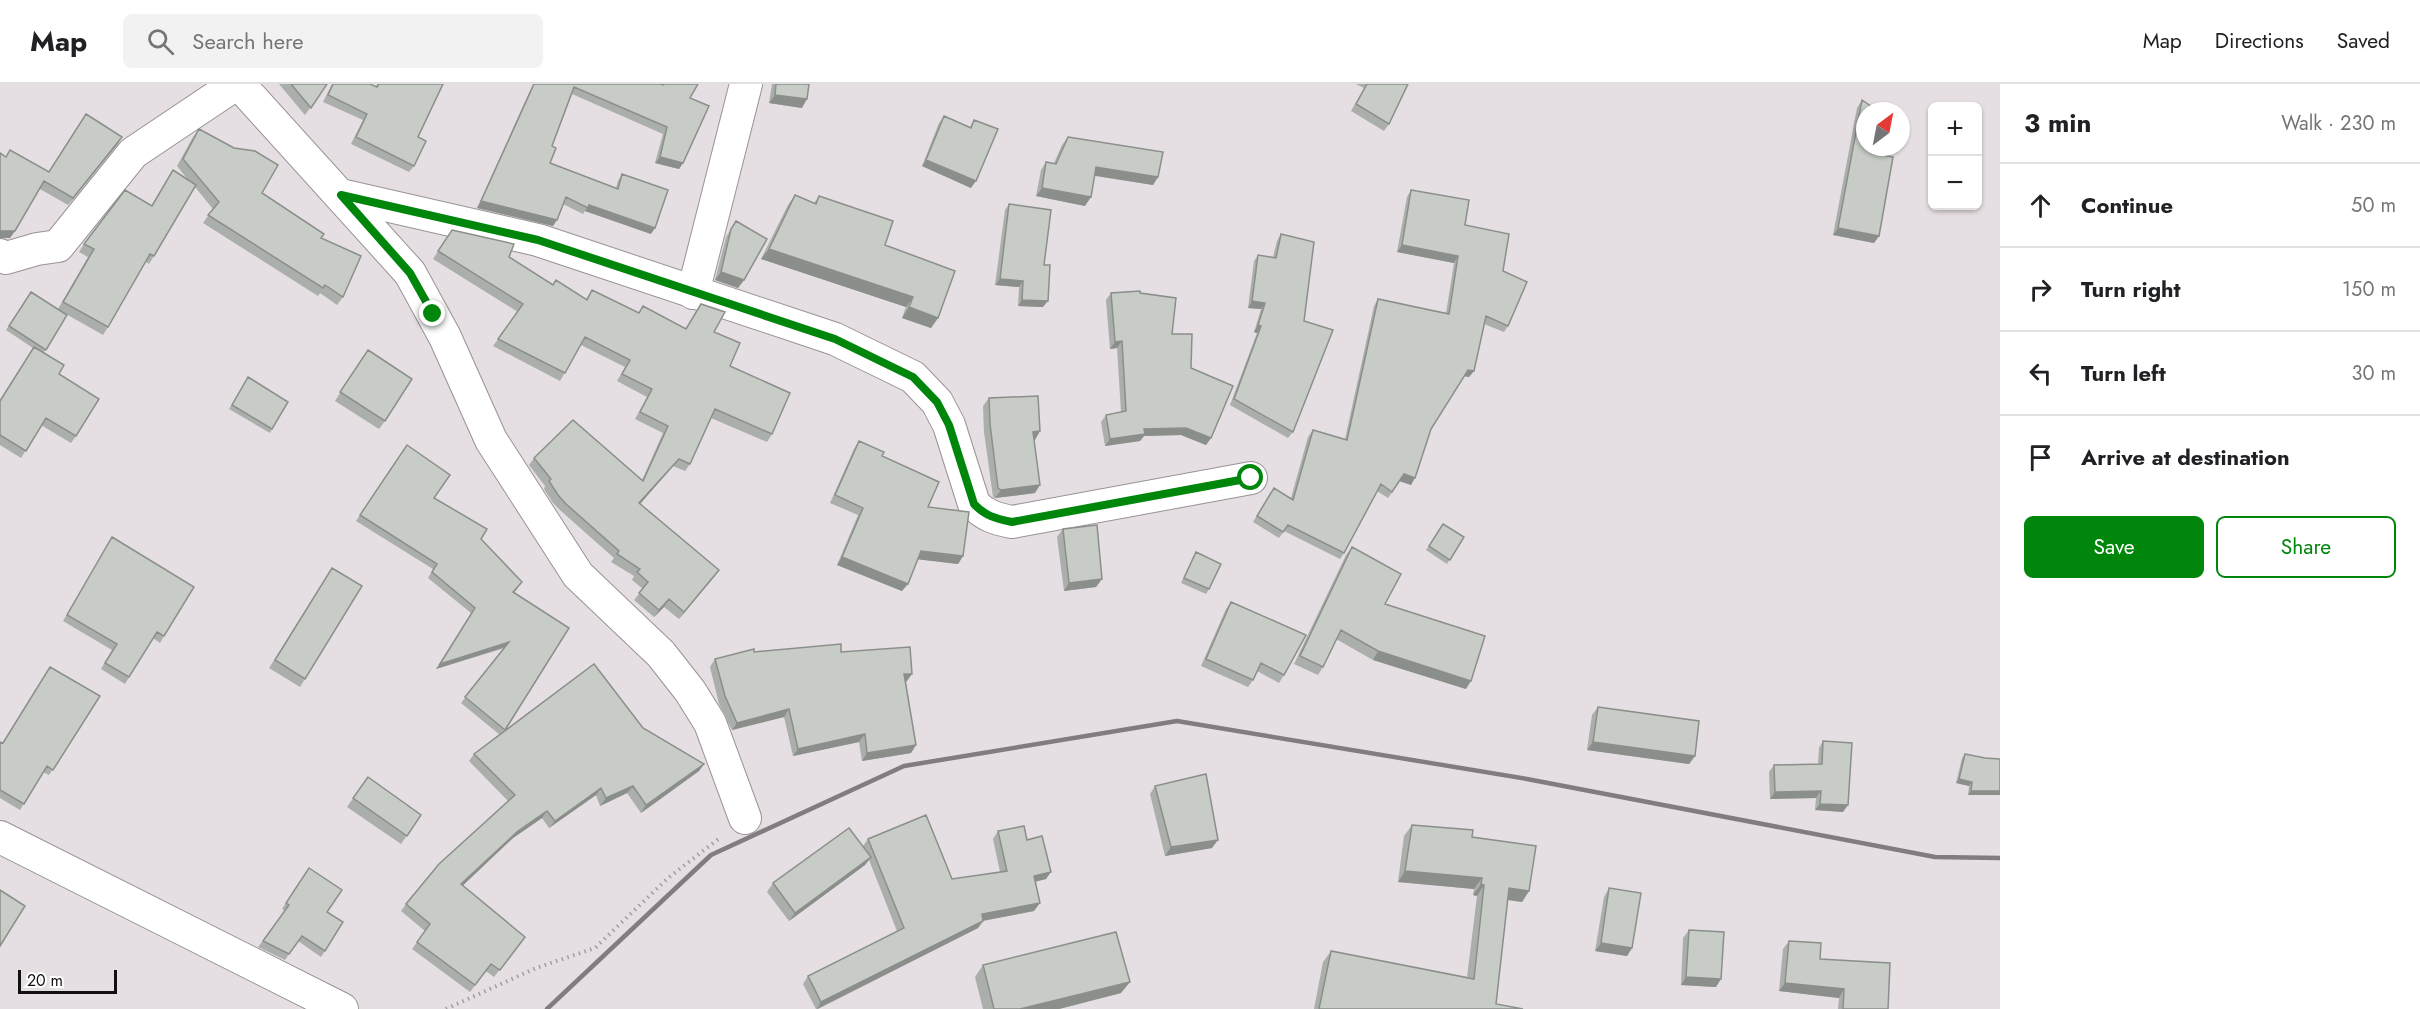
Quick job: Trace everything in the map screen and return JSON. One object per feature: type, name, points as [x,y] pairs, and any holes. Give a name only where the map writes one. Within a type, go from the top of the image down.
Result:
[{"type":"street","points":[[0,255],[6,258],[58,246],[133,153],[237,84],[410,273],[445,338],[491,440],[578,575],[661,654],[710,723],[745,818]]},
{"type":"street","points":[[693,293],[746,84]]},
{"type":"street","points":[[341,195],[538,240],[835,339],[913,377],[937,402],[949,425],[974,504],[982,512],[994,518],[1012,522],[1251,478]]},
{"type":"street","points":[[0,837],[342,1009]]},
{"type":"path","points":[[446,1009],[536,968],[595,948],[668,878],[745,818]]},
{"type":"building","points":[[291,84],[327,84],[311,108]]},
{"type":"building","points":[[333,84],[370,84],[377,87],[379,84],[443,84],[418,137],[426,141],[414,166],[356,137],[367,114],[328,95]]},
{"type":"building","points":[[534,84],[698,84],[690,98],[709,106],[683,163],[660,157],[667,127],[574,87],[552,146],[556,148],[550,163],[618,189],[622,174],[668,190],[655,228],[589,205],[588,208],[566,197],[557,220],[481,201]]},
{"type":"building","points":[[776,84],[809,84],[807,99],[775,95]]},
{"type":"building","points":[[1367,84],[1408,84],[1389,124],[1356,104]]},
{"type":"building","points":[[86,114],[122,137],[73,198],[44,181],[15,231],[0,231],[0,153],[6,157],[10,150],[49,172]]},
{"type":"building","points":[[944,116],[971,128],[974,120],[998,129],[976,181],[926,160]]},
{"type":"building","points":[[199,129],[234,148],[255,151],[278,165],[262,193],[324,234],[321,238],[361,256],[343,297],[325,285],[323,288],[208,215],[219,202],[183,159]]},
{"type":"building","points":[[1856,132],[1856,156],[1893,157],[1879,236],[1838,228]]},
{"type":"building","points":[[1068,137],[1163,152],[1158,177],[1096,167],[1091,197],[1042,188],[1046,162],[1056,164]]},
{"type":"building","points":[[173,170],[196,185],[154,256],[150,254],[108,327],[63,302],[94,249],[84,244],[125,190],[152,206]]},
{"type":"building","points":[[1411,190],[1469,200],[1465,225],[1509,234],[1503,271],[1527,282],[1508,326],[1486,316],[1474,371],[1468,370],[1431,429],[1415,478],[1404,474],[1392,492],[1381,484],[1344,553],[1288,525],[1283,532],[1257,516],[1274,488],[1293,500],[1313,430],[1347,440],[1378,299],[1449,314],[1458,256],[1402,245]]},
{"type":"building","points":[[795,195],[816,204],[819,196],[893,221],[885,245],[955,271],[938,318],[909,307],[913,297],[769,249]]},
{"type":"building","points":[[1009,204],[1051,210],[1044,265],[1050,265],[1048,301],[1022,300],[1023,281],[1000,279]]},
{"type":"building","points":[[736,221],[767,239],[744,280],[721,272],[731,229]]},
{"type":"building","points":[[452,230],[514,244],[509,257],[553,285],[556,280],[587,300],[592,290],[639,313],[643,306],[686,329],[701,304],[725,312],[714,332],[740,343],[730,366],[790,393],[772,434],[715,409],[690,464],[679,459],[639,503],[719,570],[684,612],[669,599],[659,610],[639,593],[648,582],[637,572],[640,569],[617,554],[619,551],[566,504],[549,481],[551,479],[534,458],[573,420],[643,481],[668,426],[640,412],[652,389],[622,374],[630,360],[585,337],[565,373],[498,339],[523,304],[438,251]]},
{"type":"building","points":[[1281,234],[1314,242],[1304,321],[1333,330],[1293,432],[1234,399],[1261,326],[1258,325],[1265,303],[1252,301],[1258,255],[1276,258]]},
{"type":"building","points":[[1140,291],[1140,293],[1176,298],[1172,334],[1192,334],[1191,368],[1233,386],[1211,438],[1186,428],[1144,429],[1145,434],[1110,439],[1106,415],[1126,411],[1122,341],[1115,342],[1111,293]]},
{"type":"building","points":[[31,292],[67,315],[46,350],[9,326]]},
{"type":"building","points":[[34,347],[64,365],[59,374],[99,399],[76,436],[46,418],[26,451],[0,435],[0,401]]},
{"type":"building","points":[[368,350],[412,379],[385,421],[340,392]]},
{"type":"building","points":[[248,377],[288,402],[272,429],[232,405]]},
{"type":"building","points":[[1038,396],[1040,431],[1033,432],[1040,485],[1001,490],[998,488],[989,398]]},
{"type":"building","points":[[859,441],[884,452],[882,456],[939,482],[928,507],[969,512],[963,556],[921,551],[908,584],[842,557],[863,508],[835,495]]},
{"type":"building","points":[[407,445],[450,475],[434,498],[487,529],[481,539],[522,582],[513,592],[569,628],[505,730],[465,697],[509,642],[440,664],[475,608],[432,572],[437,564],[360,515]]},
{"type":"building","points":[[1443,524],[1464,537],[1450,560],[1429,546]]},
{"type":"building","points":[[1097,525],[1102,579],[1069,583],[1063,529]]},
{"type":"building","points":[[112,537],[194,587],[164,636],[157,632],[129,677],[105,663],[117,644],[67,615]]},
{"type":"building","points":[[1352,547],[1401,574],[1385,604],[1485,636],[1471,681],[1378,651],[1341,630],[1323,667],[1300,656]]},
{"type":"building","points":[[1196,552],[1221,564],[1209,589],[1184,578]]},
{"type":"building","points":[[332,568],[362,586],[305,679],[275,660]]},
{"type":"building","points":[[1231,602],[1306,635],[1284,675],[1261,663],[1253,680],[1206,659]]},
{"type":"building","points":[[841,644],[841,652],[910,647],[912,674],[904,674],[916,745],[867,753],[865,734],[798,749],[789,709],[737,723],[725,696],[715,659],[754,649],[754,652]]},
{"type":"building","points":[[594,664],[643,728],[704,764],[646,805],[633,786],[606,798],[601,788],[555,821],[547,811],[518,831],[461,884],[525,937],[500,970],[491,964],[475,985],[417,942],[430,924],[406,904],[439,864],[515,795],[474,754]]},
{"type":"building","points":[[50,667],[100,696],[53,770],[47,766],[24,804],[0,790],[0,742],[3,743]]},
{"type":"building","points":[[1598,707],[1699,721],[1695,756],[1593,742]]},
{"type":"building","points":[[1823,741],[1852,743],[1848,805],[1820,804],[1821,791],[1775,792],[1774,765],[1822,764]]},
{"type":"building","points":[[1965,754],[2000,759],[2000,791],[1971,791],[1972,782],[1959,779]]},
{"type":"building","points":[[1206,774],[1218,840],[1171,847],[1155,786]]},
{"type":"building","points":[[368,777],[421,815],[407,836],[353,798]]},
{"type":"building","points":[[926,815],[952,879],[1007,871],[998,831],[1024,826],[1027,840],[1042,836],[1051,872],[1034,876],[1040,903],[982,914],[983,921],[821,1002],[808,976],[904,928],[868,839]]},
{"type":"building","points":[[1412,825],[1473,830],[1472,837],[1536,846],[1529,891],[1509,888],[1496,1004],[1523,1009],[1319,1009],[1331,951],[1474,979],[1484,885],[1481,884],[1482,878],[1405,871]]},
{"type":"building","points":[[849,828],[871,857],[795,913],[773,883]]},
{"type":"building","points":[[309,868],[342,890],[327,912],[343,922],[325,951],[302,936],[289,954],[263,941],[289,905],[286,903]]},
{"type":"building","points":[[1609,888],[1641,893],[1632,948],[1601,943]]},
{"type":"building","points":[[0,890],[25,906],[0,946]]},
{"type":"building","points":[[1689,930],[1724,932],[1721,979],[1686,977]]},
{"type":"building","points":[[1116,932],[1130,982],[1020,1009],[994,1009],[983,965]]},
{"type":"building","points":[[1789,941],[1821,943],[1820,959],[1890,963],[1888,1009],[1843,1009],[1844,989],[1785,983]]},
{"type":"railway","points":[[547,1009],[711,855],[904,766],[1177,721],[1527,779],[1935,857],[2000,858]]},
{"type":"route","points":[[433,314],[410,273],[341,195],[538,240],[835,339],[913,377],[937,402],[949,425],[974,504],[982,512],[994,518],[1012,522],[1251,478]]}]
